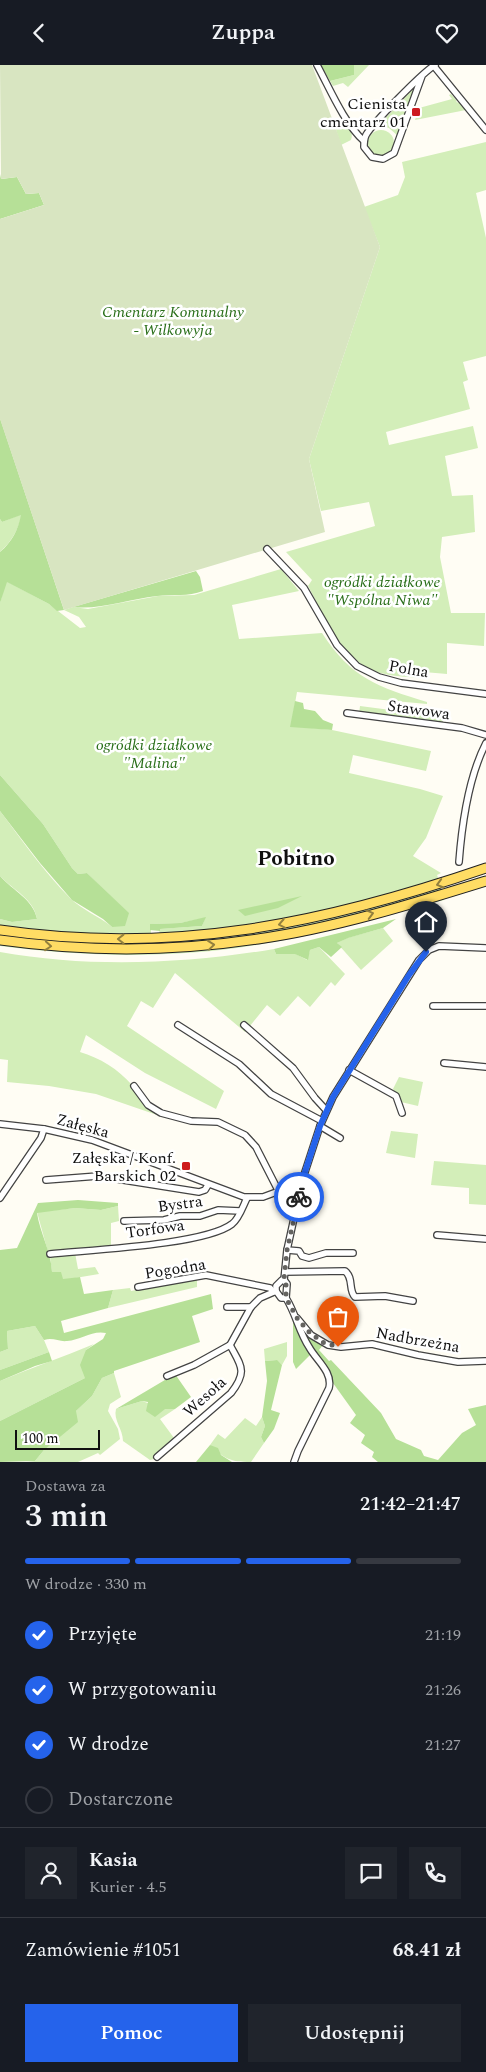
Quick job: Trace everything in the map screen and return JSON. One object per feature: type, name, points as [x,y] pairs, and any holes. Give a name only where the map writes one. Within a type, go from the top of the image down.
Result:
[{"type":"main road","points":[[0,930],[100,939],[162,939],[225,934],[327,915],[486,869]]},
{"type":"main road","points":[[0,940],[58,947],[125,950],[177,948],[243,941],[325,926],[486,881]]},
{"type":"street","points":[[317,65],[357,134],[364,141],[366,150],[372,157],[380,159],[392,155],[397,147],[422,75]]},
{"type":"street","points":[[364,141],[370,130],[422,75],[434,65],[486,130]]},
{"type":"street","name":"Polna","points":[[267,549],[304,588],[338,645],[357,666],[379,677],[402,683],[486,694]]},
{"type":"street","name":"Stawowa","points":[[347,713],[462,728],[486,735]]},
{"type":"street","points":[[459,862],[471,790],[477,764],[486,743]]},
{"type":"street","points":[[294,1462],[314,1415],[329,1388],[330,1382],[325,1370],[304,1339],[297,1318],[286,1298],[284,1279],[287,1250],[298,1204],[300,1188],[298,1184],[304,1175],[326,1110],[409,975],[426,952],[442,945],[486,948]]},
{"type":"street","points":[[432,1006],[486,1006]]},
{"type":"street","points":[[178,1025],[239,1064],[271,1094],[321,1124],[340,1138]]},
{"type":"street","points":[[244,1025],[293,1068],[326,1110]]},
{"type":"street","points":[[444,1063],[486,1067]]},
{"type":"street","points":[[349,1070],[396,1096],[402,1113]]},
{"type":"street","points":[[134,1085],[148,1105],[161,1113],[191,1121],[218,1122],[245,1135],[256,1147],[279,1192]]},
{"type":"street","name":"Załęska","points":[[0,1124],[44,1129],[101,1143],[208,1185],[247,1198],[279,1192],[298,1184]]},
{"type":"street","points":[[0,1199],[41,1138],[44,1129]]},
{"type":"street","points":[[46,1180],[98,1176],[199,1192],[208,1185]]},
{"type":"street","name":"Torfowa","points":[[50,1253],[132,1246],[200,1235],[232,1224],[247,1198]]},
{"type":"street","name":"Bystra","points":[[124,1221],[164,1220],[180,1216],[200,1215],[218,1210],[240,1211]]},
{"type":"street","points":[[437,1235],[486,1239]]},
{"type":"street","points":[[287,1250],[299,1251],[302,1256],[309,1258],[326,1253],[353,1253]]},
{"type":"street","points":[[285,1272],[343,1270],[348,1273],[352,1293],[355,1297],[380,1296],[413,1301]]},
{"type":"street","name":"Pogodna","points":[[138,1287],[206,1275],[270,1288],[281,1298],[286,1298]]},
{"type":"street","points":[[167,1376],[194,1365],[230,1345],[250,1307],[260,1298],[274,1292],[278,1283],[284,1279]]},
{"type":"street","points":[[227,1307],[250,1307]]},
{"type":"street","name":"Nadbrzeżna","points":[[297,1318],[311,1335],[328,1345],[341,1347],[369,1344],[458,1362],[485,1361]]},
{"type":"street","name":"Wesoła","points":[[157,1457],[231,1393],[238,1383],[241,1374],[240,1361],[230,1345]]},
{"type":"green space","name":"Cmentarz Komunalny - Wilkowyja","points":[[0,65],[312,65],[380,247],[309,459],[325,532],[64,610],[0,419],[0,219],[44,205],[39,193],[26,194],[17,177],[1,179]]},
{"type":"green space","points":[[321,65],[354,65],[354,75],[330,81]]},
{"type":"green space","points":[[354,65],[369,65],[348,87],[343,83],[333,86],[330,81],[354,75]]},
{"type":"green space","points":[[415,87],[398,136],[389,128],[379,125]]},
{"type":"green space","points":[[451,94],[456,102],[460,103],[466,110],[415,120],[419,108],[452,99],[449,95]]},
{"type":"green space","points":[[341,121],[348,126],[352,134],[351,140],[341,145],[334,124]]},
{"type":"green space","points":[[381,130],[390,134],[394,143],[390,152],[381,156],[372,152],[368,143],[372,134]]},
{"type":"green space","name":"ogródki działkowe \"Wspólna Niwa\"","points":[[486,142],[486,190],[476,193],[486,238],[486,356],[463,362],[468,380],[463,382],[470,409],[386,432],[389,445],[473,426],[478,448],[445,456],[452,496],[473,495],[475,532],[442,537],[440,557],[451,613],[485,613],[484,646],[447,643],[447,674],[424,672],[424,678],[390,675],[371,670],[347,652],[329,626],[308,586],[312,580],[286,552],[375,526],[369,502],[321,511],[309,459],[380,247],[364,207],[398,195],[405,177],[402,162]]},
{"type":"green space","points":[[0,174],[1,179],[17,177],[26,194],[39,193],[44,205],[0,219]]},
{"type":"green space","points":[[0,418],[64,610],[57,611],[49,604],[7,582],[0,603],[0,552],[14,535],[21,515],[2,522],[0,519]]},
{"type":"green space","points":[[22,514],[14,535],[0,552],[0,519],[2,522]]},
{"type":"green space","name":"ogródki działkowe \"Malina\"","points":[[281,569],[299,591],[232,605],[239,639],[322,633],[344,661],[367,679],[394,691],[427,702],[427,704],[297,692],[291,726],[332,730],[431,751],[426,771],[353,755],[349,773],[443,796],[426,838],[413,856],[441,873],[437,875],[439,880],[347,906],[276,922],[160,935],[159,929],[202,926],[205,918],[180,923],[151,924],[151,935],[60,933],[0,926],[0,919],[12,922],[37,919],[32,906],[27,900],[0,876],[0,811],[60,888],[85,910],[112,927],[128,913],[87,873],[78,874],[72,868],[43,824],[0,775],[0,603],[6,581],[49,604],[80,628],[86,627],[79,617],[64,610],[73,607],[88,609],[158,596],[194,595]]},
{"type":"green space","points":[[196,571],[200,577],[203,591],[197,593],[146,597],[104,606],[73,607]]},
{"type":"green space","points":[[295,701],[303,703],[304,709],[315,711],[323,720],[333,724],[332,730],[290,727]]},
{"type":"green space","points":[[360,706],[444,717],[443,724],[359,714]]},
{"type":"green space","points":[[0,775],[43,824],[72,868],[78,874],[87,873],[129,913],[125,926],[112,927],[103,919],[72,900],[40,863],[0,811]]},
{"type":"green space","points":[[0,876],[27,901],[35,912],[37,919],[12,922],[0,919]]},
{"type":"green space","points":[[441,887],[441,891],[367,911],[267,934],[212,942],[121,945],[60,942],[0,936],[0,933],[66,940],[111,942],[156,942],[212,938],[245,934],[311,921]]},
{"type":"green space","points":[[302,896],[278,908],[245,916],[238,910]]},
{"type":"green space","points":[[443,897],[444,900],[327,931],[224,950],[128,955],[32,950],[0,946],[0,944],[192,950]]},
{"type":"green space","points":[[206,917],[202,926],[160,929],[160,931],[150,930],[150,924],[180,923]]},
{"type":"green space","points":[[396,919],[383,928],[337,943],[342,947],[331,957],[319,947],[310,950],[308,960],[295,954],[276,954],[274,949]]},
{"type":"green space","points":[[383,928],[393,941],[361,970],[337,943],[347,938]]},
{"type":"green space","points":[[319,947],[345,974],[335,986],[331,982],[310,1007],[298,996],[280,1016],[267,1005],[245,1032],[175,973],[153,1008],[141,1001],[127,1026],[224,1091],[216,1109],[145,1073],[86,1035],[80,1052],[95,1057],[115,1069],[135,1088],[157,1115],[96,1094],[49,1086],[7,1082],[8,1060],[0,1059],[0,952],[68,960],[137,962],[206,958],[274,949],[276,954],[296,954],[307,960],[310,950]]},
{"type":"green space","points":[[399,1077],[423,1082],[418,1106],[401,1102],[393,1089]]},
{"type":"green space","points":[[391,1131],[418,1134],[415,1158],[386,1153]]},
{"type":"green space","points":[[434,1161],[486,1165],[486,1205],[469,1204],[469,1188],[431,1185]]},
{"type":"green space","points":[[78,1200],[118,1203],[118,1206],[101,1210],[75,1208],[37,1213],[50,1257],[52,1272],[61,1272],[63,1279],[80,1277],[84,1294],[113,1290],[108,1308],[61,1321],[64,1333],[211,1294],[213,1309],[192,1316],[200,1342],[114,1371],[114,1373],[102,1378],[92,1396],[76,1411],[78,1422],[44,1450],[35,1461],[0,1462],[0,1421],[85,1378],[80,1365],[86,1350],[103,1339],[106,1333],[101,1332],[64,1341],[44,1340],[35,1326],[7,1331],[8,1349],[0,1352],[0,1250],[17,1248],[38,1203]]},
{"type":"green space","points":[[118,1206],[119,1221],[111,1223],[111,1246],[48,1252],[37,1212],[75,1208],[101,1210]]},
{"type":"green space","points":[[75,1253],[78,1269],[95,1267],[99,1274],[63,1280],[52,1272],[50,1256]]},
{"type":"green space","points":[[197,1279],[197,1287],[108,1308],[113,1290],[130,1288],[131,1291]]},
{"type":"green space","points":[[295,1319],[298,1333],[311,1354],[296,1369],[293,1362],[293,1321]]},
{"type":"green space","points":[[299,1322],[323,1345],[319,1350],[329,1361],[331,1360],[381,1413],[396,1439],[421,1450],[424,1456],[438,1460],[462,1433],[476,1425],[468,1409],[486,1405],[486,1462],[378,1462],[372,1457],[374,1452],[361,1443],[365,1435],[350,1423],[356,1415],[333,1383],[327,1367],[311,1348]]},
{"type":"green space","points":[[35,1326],[49,1352],[0,1370],[0,1352],[8,1349],[7,1331]]},
{"type":"green space","points":[[287,1342],[287,1356],[282,1365],[276,1360],[265,1361],[264,1349]]},
{"type":"green space","points":[[94,1344],[86,1350],[85,1378],[0,1421],[0,1381]]},
{"type":"green space","points":[[49,1352],[52,1361],[0,1381],[0,1370]]},
{"type":"green space","points":[[277,1360],[282,1365],[271,1410],[280,1413],[274,1429],[264,1443],[261,1437],[265,1426],[262,1417],[267,1381],[265,1361]]},
{"type":"green space","points":[[114,1373],[121,1397],[110,1404],[108,1411],[118,1429],[120,1439],[100,1455],[98,1453],[78,1462],[26,1462],[35,1461],[76,1411],[92,1396],[102,1378]]},
{"type":"green space","points":[[175,1374],[191,1397],[175,1409],[165,1409],[155,1417],[146,1411],[148,1402],[142,1401],[116,1409]]},
{"type":"green space","points":[[142,1401],[165,1409],[175,1409],[160,1419],[174,1438],[155,1454],[154,1459],[150,1460],[123,1441],[115,1413],[116,1409]]},
{"type":"green space","points":[[262,1417],[265,1426],[261,1437],[264,1443],[251,1462],[228,1459],[210,1445],[218,1434],[225,1439],[245,1418],[256,1426]]},
{"type":"green space","points":[[210,1445],[218,1448],[221,1455],[232,1462],[196,1462]]},
{"type":"way so far","points":[[299,1197],[287,1250],[284,1279],[288,1294],[286,1298],[297,1318],[315,1338],[328,1345],[338,1347]]},
{"type":"place","name":"Cienista cmentarz 01","points":[[416,112]]},
{"type":"place","name":"Załęska / Konf. Barskich 02","points":[[186,1166]]},
{"type":"district","name":"Pobitno","points":[[296,858]]},
{"type":"route","points":[[299,1197],[300,1188],[298,1184],[304,1175],[326,1110],[409,975],[426,952]]}]
